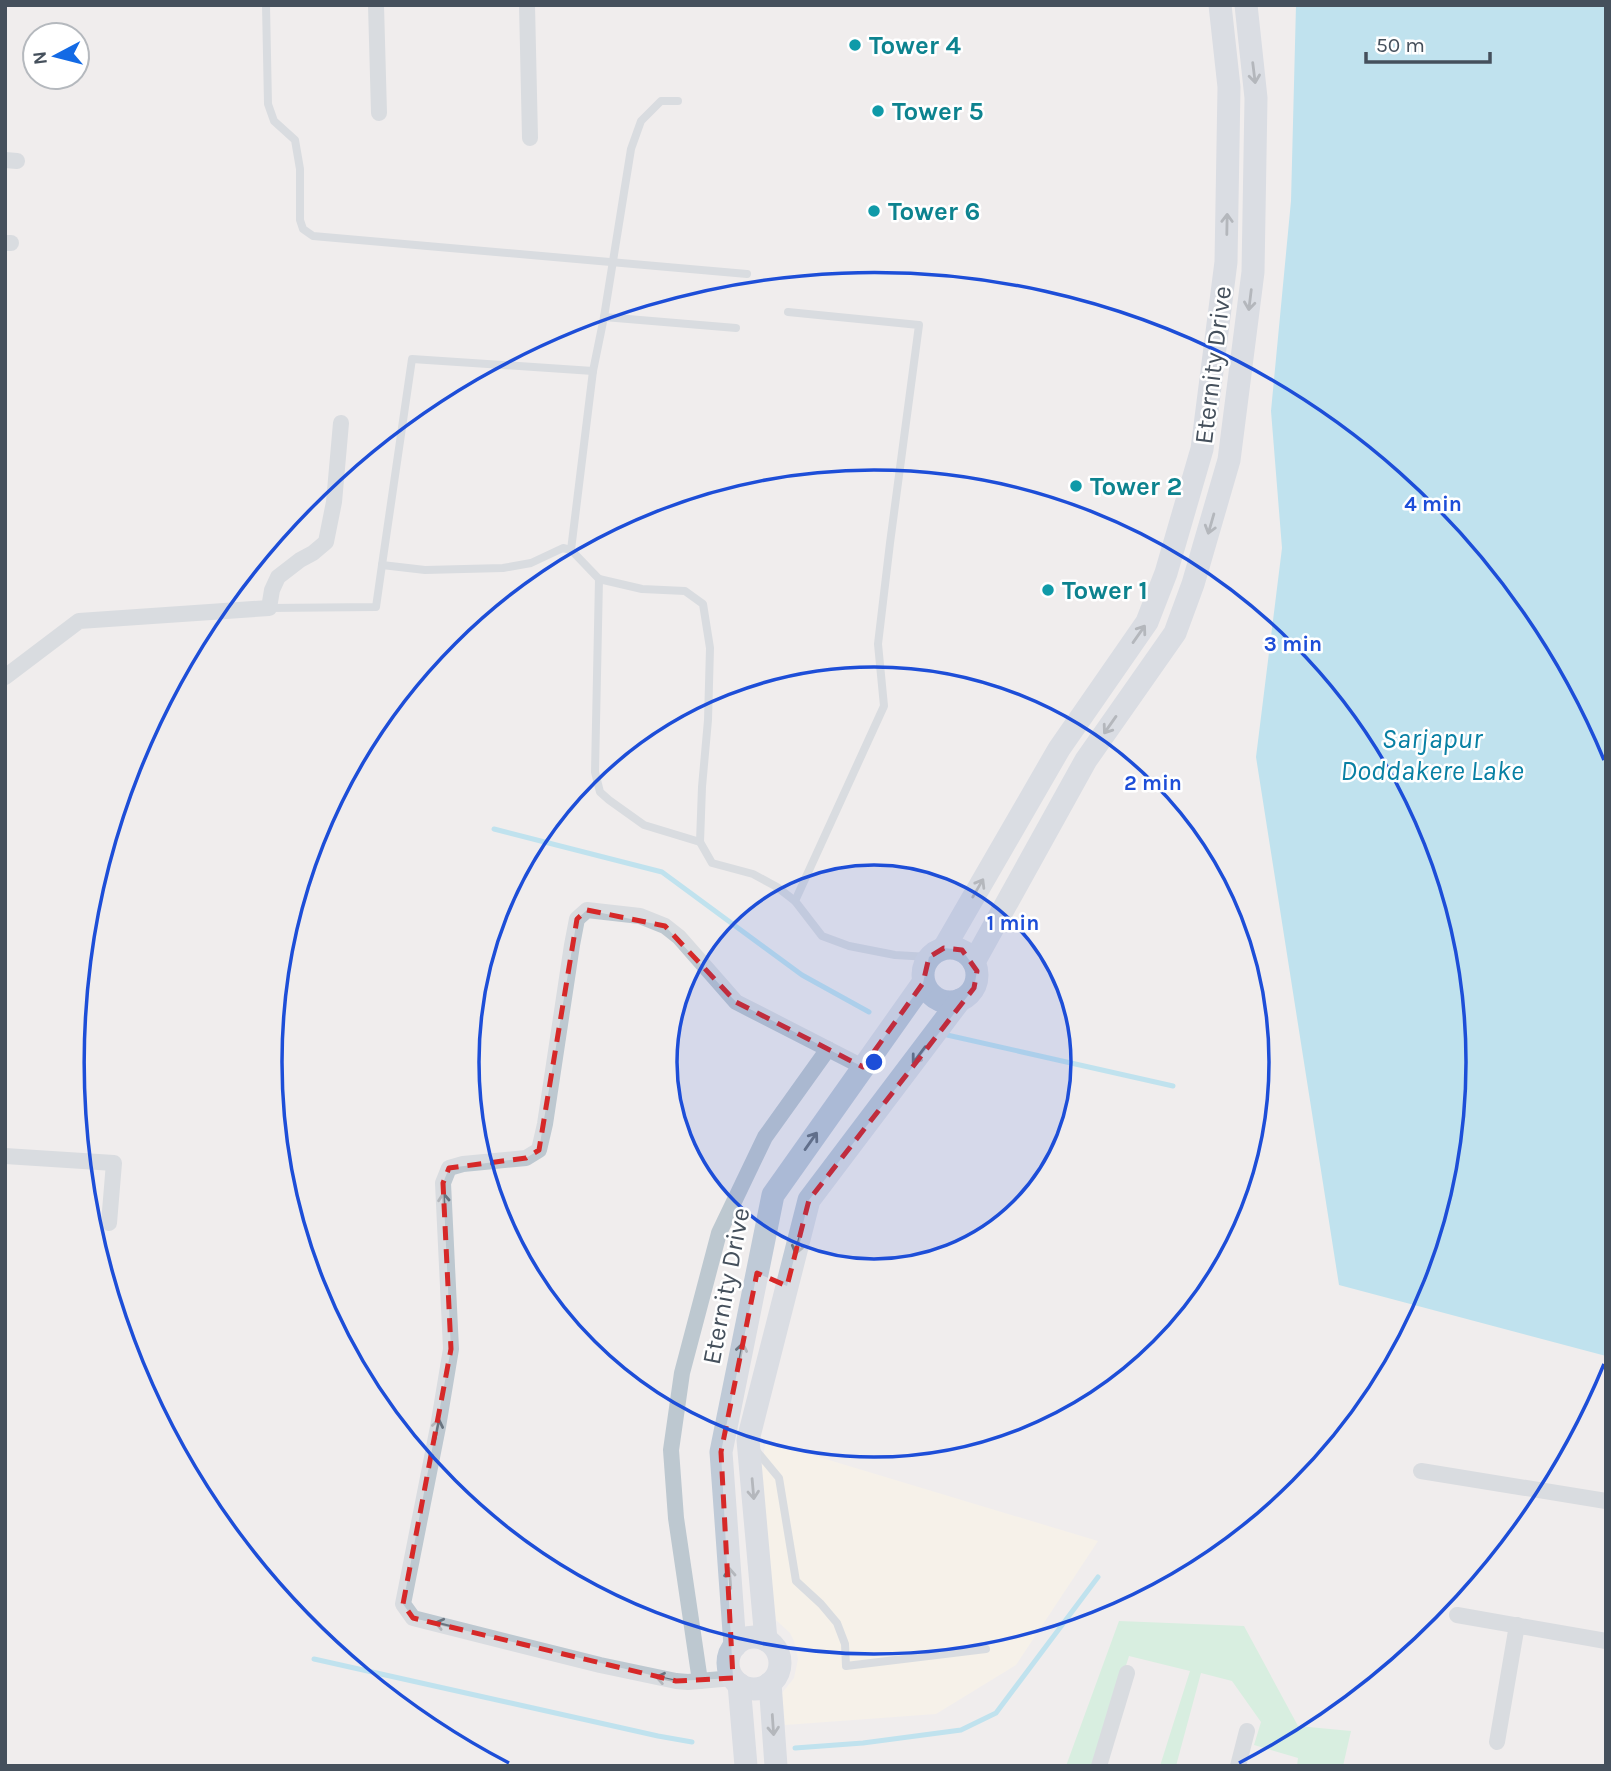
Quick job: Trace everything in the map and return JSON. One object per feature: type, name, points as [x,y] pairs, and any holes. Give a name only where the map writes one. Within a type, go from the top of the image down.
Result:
[{"type":"street","points":[[376,5],[379,113]]},
{"type":"street","points":[[527,5],[530,138]]},
{"type":"street","name":"Eternity Drive","points":[[746,1766],[736,1681],[728,1662],[735,1646],[721,1452],[773,1195],[923,983],[924,964],[937,952],[1059,749],[1147,622],[1166,573],[1202,449],[1226,262],[1229,87],[1220,5]]},
{"type":"street","name":"Eternity Drive","points":[[776,1766],[770,1684],[776,1677],[780,1661],[778,1653],[766,1640],[748,1440],[809,1200],[960,1000],[974,988],[977,971],[974,962],[1086,760],[1175,633],[1193,584],[1229,460],[1253,272],[1256,98],[1246,5]]},
{"type":"street","points":[[5,677],[79,621],[269,608],[272,590],[278,577],[326,542],[334,502],[341,423]]},
{"type":"street","points":[[770,1684],[755,1689],[747,1688],[736,1681],[676,1681],[600,1665],[413,1618],[403,1604],[451,1349],[443,1183],[449,1168],[463,1164],[526,1158],[539,1150],[577,919],[587,910],[640,916],[664,926],[679,937],[736,1002],[863,1068]]},
{"type":"street","points":[[937,952],[953,947],[962,950],[974,962]]},
{"type":"street","points":[[923,983],[934,998],[942,1002],[960,1000]]},
{"type":"street","points":[[700,1681],[676,1518],[671,1450],[682,1373],[719,1233],[765,1137],[828,1049]]},
{"type":"street","points":[[5,1156],[114,1163],[108,1223]]},
{"type":"street","points":[[757,1273],[787,1286]]},
{"type":"street","points":[[1421,1471],[1606,1501]]},
{"type":"street","points":[[1457,1615],[1606,1641]]},
{"type":"street","points":[[1497,1742],[1517,1625]]},
{"type":"street","points":[[735,1646],[750,1637],[766,1640]]},
{"type":"street","points":[[1099,1766],[1127,1673]]},
{"type":"street","points":[[1238,1766],[1247,1731]]},
{"type":"lane","points":[[266,5],[268,104],[274,121],[295,140],[300,169],[300,220],[303,229],[313,236],[747,274]]},
{"type":"lane","points":[[571,550],[593,371],[631,149],[641,121],[661,101],[678,101]]},
{"type":"lane","points":[[788,312],[919,325],[878,644],[884,706],[795,901]]},
{"type":"lane","points":[[604,317],[736,328]]},
{"type":"lane","points":[[269,608],[376,607],[412,359],[593,371]]},
{"type":"lane","points":[[382,565],[425,570],[503,568],[531,563],[564,548],[571,550],[599,579],[642,589],[685,591],[703,604],[710,649],[701,842],[712,863],[753,874],[777,887],[795,901],[821,936],[849,946],[895,955],[937,952]]},
{"type":"lane","points":[[599,579],[595,772],[600,792],[644,825],[701,842]]},
{"type":"lane","points":[[748,1440],[779,1478],[796,1581],[837,1623],[845,1644],[846,1666],[986,1649]]},
{"type":"highlighted area","points":[[587,910],[665,926],[736,1002],[863,1067],[923,983],[929,957],[944,948],[962,950],[977,971],[974,988],[809,1200],[787,1286],[757,1273],[721,1452],[733,1678],[676,1681],[413,1618],[403,1604],[451,1349],[443,1183],[449,1168],[526,1158],[539,1150],[577,919]]},
{"type":"shaded area","points":[[766,1441],[1098,1541],[1016,1665],[936,1714],[785,1725],[782,1693],[794,1678],[798,1659],[790,1633],[776,1620],[759,1476]]},
{"type":"green space","points":[[1119,1621],[1244,1626],[1298,1726],[1351,1731],[1343,1766],[1297,1766],[1298,1758],[1254,1745],[1261,1722],[1232,1681],[1201,1673],[1176,1766],[1160,1766],[1190,1671],[1129,1656],[1094,1766],[1066,1766]]},
{"type":"water","name":"Sarjapur Doddakere Lake","points":[[1296,5],[1606,5],[1606,1356],[1339,1285],[1256,757],[1282,548],[1271,411],[1291,201]]},
{"type":"waterway","points":[[494,829],[662,872],[802,975],[869,1012]]},
{"type":"waterway","points":[[947,1035],[1173,1086]]},
{"type":"waterway","points":[[795,1748],[863,1743],[961,1730],[996,1713],[1098,1577]]},
{"type":"waterway","points":[[314,1659],[692,1742]]},
{"type":"place","name":"Tower 4","points":[[855,45]]},
{"type":"place","name":"Tower 5","points":[[878,111]]},
{"type":"place","name":"Tower 6","points":[[874,211]]},
{"type":"place","name":"Tower 2","points":[[1076,486]]},
{"type":"place","name":"Tower 1","points":[[1048,590]]}]
